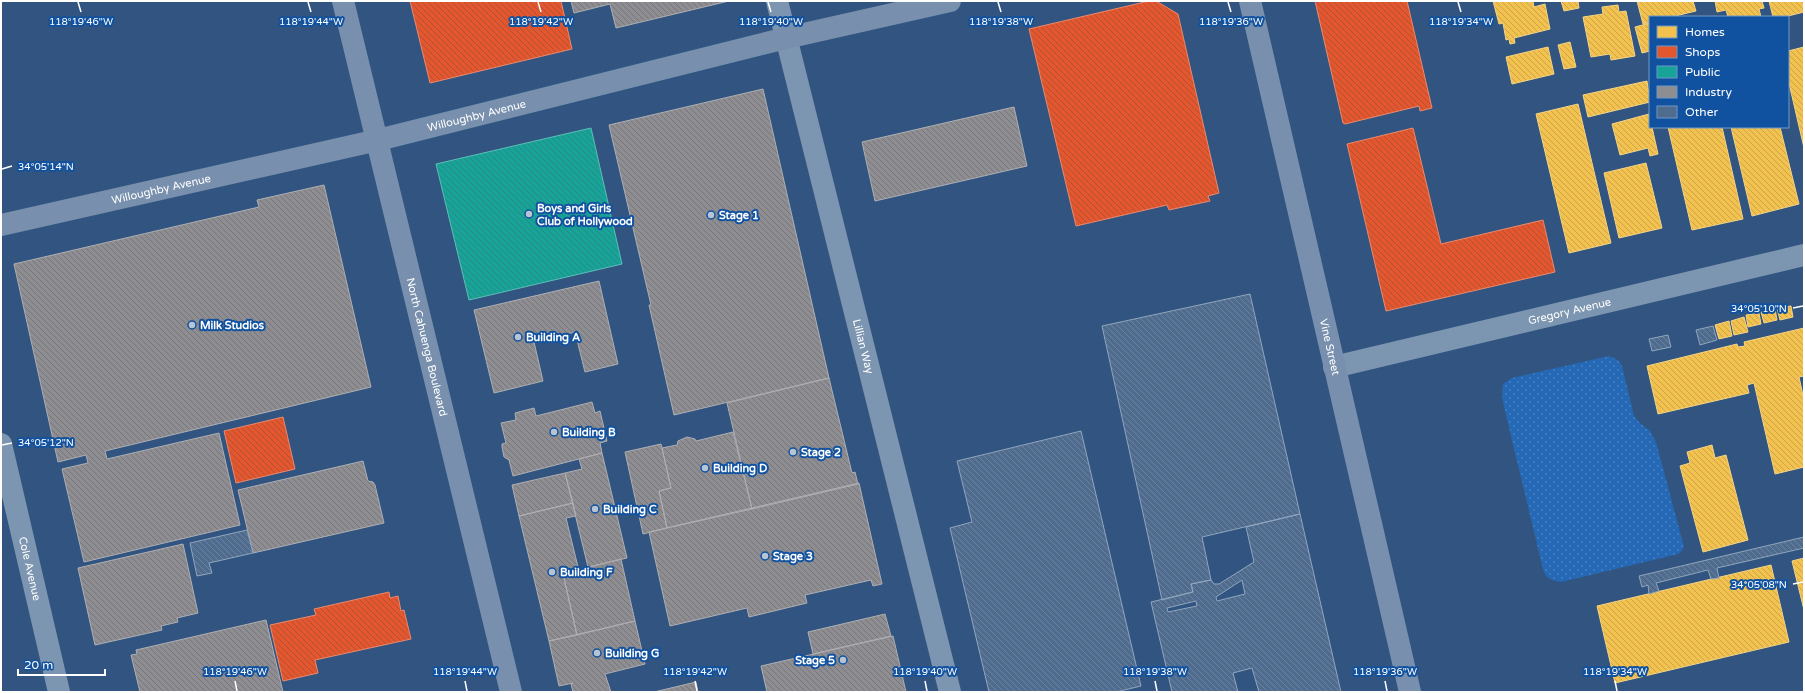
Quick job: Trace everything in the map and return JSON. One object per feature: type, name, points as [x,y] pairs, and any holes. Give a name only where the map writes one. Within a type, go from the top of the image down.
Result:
[{"type":"main road","name":"North Cahuenga Boulevard","points":[[343,1],[511,692]]},
{"type":"main road","name":"Willoughby Avenue","points":[[1,225],[378,140],[786,38],[950,1]]},
{"type":"main road","name":"Vine Street","points":[[1250,1],[1410,692]]},
{"type":"street","name":"Lillian Way","points":[[777,1],[950,692]]},
{"type":"street","name":"Gregory Avenue","points":[[1334,367],[1804,255]]},
{"type":"street","name":"Cole Avenue","points":[[1,444],[59,692]]},
{"type":"shaded area","points":[[1609,356],[1618,360],[1622,366],[1634,416],[1650,431],[1656,442],[1684,547],[1680,553],[1674,555],[1561,582],[1552,580],[1547,577],[1543,569],[1505,411],[1502,396],[1503,384],[1512,378]]},
{"type":"building: Homes","points":[[1493,1],[1533,1],[1534,7],[1545,4],[1550,29],[1514,38],[1515,43],[1510,44],[1509,39],[1506,40],[1503,23],[1499,24]]},
{"type":"building: Homes","points":[[1561,1],[1578,1],[1579,8],[1564,11]]},
{"type":"building: Homes","points":[[1637,1],[1693,1],[1696,11],[1675,16],[1649,16],[1649,22],[1643,24]]},
{"type":"building: Homes","points":[[1715,1],[1762,1],[1764,8],[1759,9],[1761,16],[1728,16],[1726,10],[1717,12]]},
{"type":"building: Homes","points":[[1769,1],[1804,1],[1804,12],[1788,16],[1773,16]]},
{"type":"building: Homes","points":[[1618,5],[1619,12],[1626,11],[1635,56],[1611,60],[1610,54],[1591,57],[1583,17],[1603,14],[1602,7]]},
{"type":"building: Homes","points":[[1649,23],[1649,51],[1642,53],[1635,27]]},
{"type":"building: Homes","points":[[1570,42],[1576,67],[1564,69],[1558,45]]},
{"type":"building: Homes","points":[[1548,47],[1554,74],[1512,84],[1506,57]]},
{"type":"building: Homes","points":[[1804,47],[1804,148],[1789,83],[1789,51]]},
{"type":"building: Homes","points":[[1647,81],[1649,102],[1588,117],[1583,95]]},
{"type":"building: Homes","points":[[1578,104],[1611,243],[1569,253],[1536,114]]},
{"type":"building: Homes","points":[[1649,114],[1649,128],[1652,128],[1658,154],[1650,156],[1648,148],[1620,155],[1612,124]]},
{"type":"building: Homes","points":[[1668,128],[1722,128],[1743,219],[1692,230]]},
{"type":"building: Homes","points":[[1731,128],[1780,128],[1799,204],[1752,216]]},
{"type":"building: Homes","points":[[1646,163],[1662,228],[1619,238],[1604,173]]},
{"type":"building: Homes","points":[[1791,306],[1793,317],[1780,320],[1777,308]]},
{"type":"building: Homes","points":[[1775,309],[1777,320],[1764,323],[1761,312]]},
{"type":"building: Homes","points":[[1759,313],[1761,324],[1748,327],[1746,315]]},
{"type":"building: Homes","points":[[1744,317],[1748,332],[1734,335],[1731,321]]},
{"type":"building: Homes","points":[[1729,321],[1732,336],[1719,339],[1715,325]]},
{"type":"building: Homes","points":[[1804,328],[1804,376],[1799,377],[1804,400],[1804,467],[1775,474],[1754,383],[1747,385],[1749,393],[1658,414],[1647,366],[1737,344],[1738,347],[1745,346],[1744,342]]},
{"type":"building: Homes","points":[[1712,445],[1715,458],[1726,455],[1748,540],[1703,552],[1680,466],[1690,463],[1687,452]]},
{"type":"building: Homes","points":[[1804,558],[1804,610],[1792,561]]},
{"type":"building: Homes","points":[[1771,565],[1789,642],[1615,683],[1597,606]]},
{"type":"building: Shops","points":[[410,1],[561,1],[572,49],[430,83]]},
{"type":"building: Shops","points":[[1149,1],[1156,1],[1178,14],[1219,193],[1208,196],[1210,201],[1169,210],[1167,205],[1076,226],[1029,29]]},
{"type":"building: Shops","points":[[1315,1],[1407,1],[1432,108],[1420,111],[1419,106],[1345,124],[1343,123]]},
{"type":"building: Shops","points":[[1413,128],[1441,244],[1543,220],[1555,272],[1386,311],[1347,144]]},
{"type":"building: Shops","points":[[283,417],[295,469],[236,483],[224,431]]},
{"type":"building: Shops","points":[[389,592],[390,598],[398,596],[401,611],[404,610],[411,639],[315,660],[318,673],[283,681],[270,625],[316,615],[314,609]]},
{"type":"building: Public","name":"Boys and Girls Club of Hollywood","points":[[591,128],[622,264],[469,300],[436,164]]},
{"type":"building: Industry","points":[[571,1],[729,1],[616,28],[610,4],[574,13]]},
{"type":"building: Industry","name":"Stage 1","points":[[763,89],[829,378],[674,415],[649,305],[651,305],[609,125]]},
{"type":"building: Industry","points":[[1014,107],[1027,166],[875,201],[862,142]]},
{"type":"building: Industry","name":"Milk Studios","points":[[324,185],[371,387],[105,451],[107,459],[219,433],[240,525],[84,562],[62,469],[88,463],[86,455],[58,462],[14,264],[259,207],[257,200]]},
{"type":"building: Industry","name":"Building A","points":[[599,281],[618,364],[585,372],[575,332],[534,342],[543,381],[494,393],[474,310]]},
{"type":"building: Industry","name":"Stage 2","points":[[829,378],[852,473],[855,472],[858,484],[752,509],[727,403]]},
{"type":"building: Industry","name":"Building B","points":[[592,402],[595,413],[600,411],[607,441],[600,443],[602,453],[513,476],[509,460],[504,457],[502,444],[506,443],[501,423],[516,420],[515,413],[534,408],[536,416]]},
{"type":"building: Industry","name":"Building D","points":[[733,432],[752,509],[667,528],[659,491],[671,488],[662,448],[677,445],[678,441],[687,437],[695,439],[696,441]]},
{"type":"building: Industry","points":[[661,444],[671,488],[659,491],[667,528],[643,534],[625,452]]},
{"type":"building: Industry","name":"Building C","points":[[602,453],[627,558],[588,567],[565,473],[582,469],[579,459]]},
{"type":"building: Industry","points":[[363,461],[368,481],[373,482],[375,485],[384,523],[253,553],[238,490]]},
{"type":"building: Industry","points":[[565,473],[573,503],[519,516],[512,485]]},
{"type":"building: Industry","name":"Stage 3","points":[[859,483],[882,584],[873,586],[871,580],[805,595],[807,603],[749,617],[747,608],[670,626],[649,532]]},
{"type":"building: Industry","name":"Building F","points":[[573,503],[576,516],[566,518],[579,571],[563,574],[577,635],[549,641],[519,516]]},
{"type":"building: Industry","points":[[183,544],[198,613],[177,618],[178,622],[161,626],[162,630],[95,645],[78,568]]},
{"type":"building: Industry","points":[[621,559],[635,621],[577,635],[563,574]]},
{"type":"building: Industry","points":[[885,614],[891,636],[813,654],[808,632]]},
{"type":"building: Industry","points":[[266,620],[283,692],[140,692],[131,655],[137,654],[136,650]]},
{"type":"building: Industry","name":"Building G","points":[[635,621],[645,664],[605,674],[611,692],[573,692],[571,684],[573,683],[559,686],[549,641]]},
{"type":"building: Industry","name":"Stage 5","points":[[893,636],[906,692],[767,692],[761,666]]},
{"type":"building: Industry","points":[[696,682],[698,692],[654,692]]},
{"type":"building: Other","points":[[1250,294],[1300,514],[1202,537],[1211,580],[1191,584],[1193,592],[1162,600],[1102,326]]},
{"type":"building: Other","points":[[1713,326],[1717,340],[1700,345],[1696,330]]},
{"type":"building: Other","points":[[1668,335],[1671,347],[1652,351],[1649,339]]},
{"type":"building: Other","points":[[1081,431],[1141,686],[1116,692],[989,692],[950,528],[972,522],[957,461]]},
{"type":"building: Other","points":[[1300,514],[1341,692],[1259,692],[1252,668],[1233,673],[1238,692],[1172,692],[1151,602],[1193,592],[1191,584],[1211,580],[1214,584],[1219,584],[1254,562],[1246,527]],"holes":[[[1242,580],[1245,594],[1217,601],[1216,597]],[[1196,601],[1197,606],[1168,612],[1167,608]]]},
{"type":"building: Other","points":[[247,530],[253,553],[209,563],[212,573],[197,576],[190,543]]},
{"type":"building: Other","points":[[1804,537],[1804,548],[1717,568],[1719,578],[1711,579],[1708,570],[1656,583],[1659,591],[1649,594],[1648,585],[1642,587],[1639,576]]},
{"type":"place","name":"Boys and Girls Club of Hollywood","points":[[529,214]]},
{"type":"place","name":"Stage 1","points":[[711,215]]},
{"type":"place","name":"Milk Studios","points":[[192,325]]},
{"type":"place","name":"Building A","points":[[518,337]]},
{"type":"place","name":"Building B","points":[[554,432]]},
{"type":"place","name":"Stage 2","points":[[793,452]]},
{"type":"place","name":"Building D","points":[[705,468]]},
{"type":"place","name":"Building C","points":[[595,509]]},
{"type":"place","name":"Stage 3","points":[[765,556]]},
{"type":"place","name":"Building F","points":[[552,572]]},
{"type":"place","name":"Building G","points":[[597,653]]},
{"type":"place","name":"Stage 5","points":[[843,660]]}]
